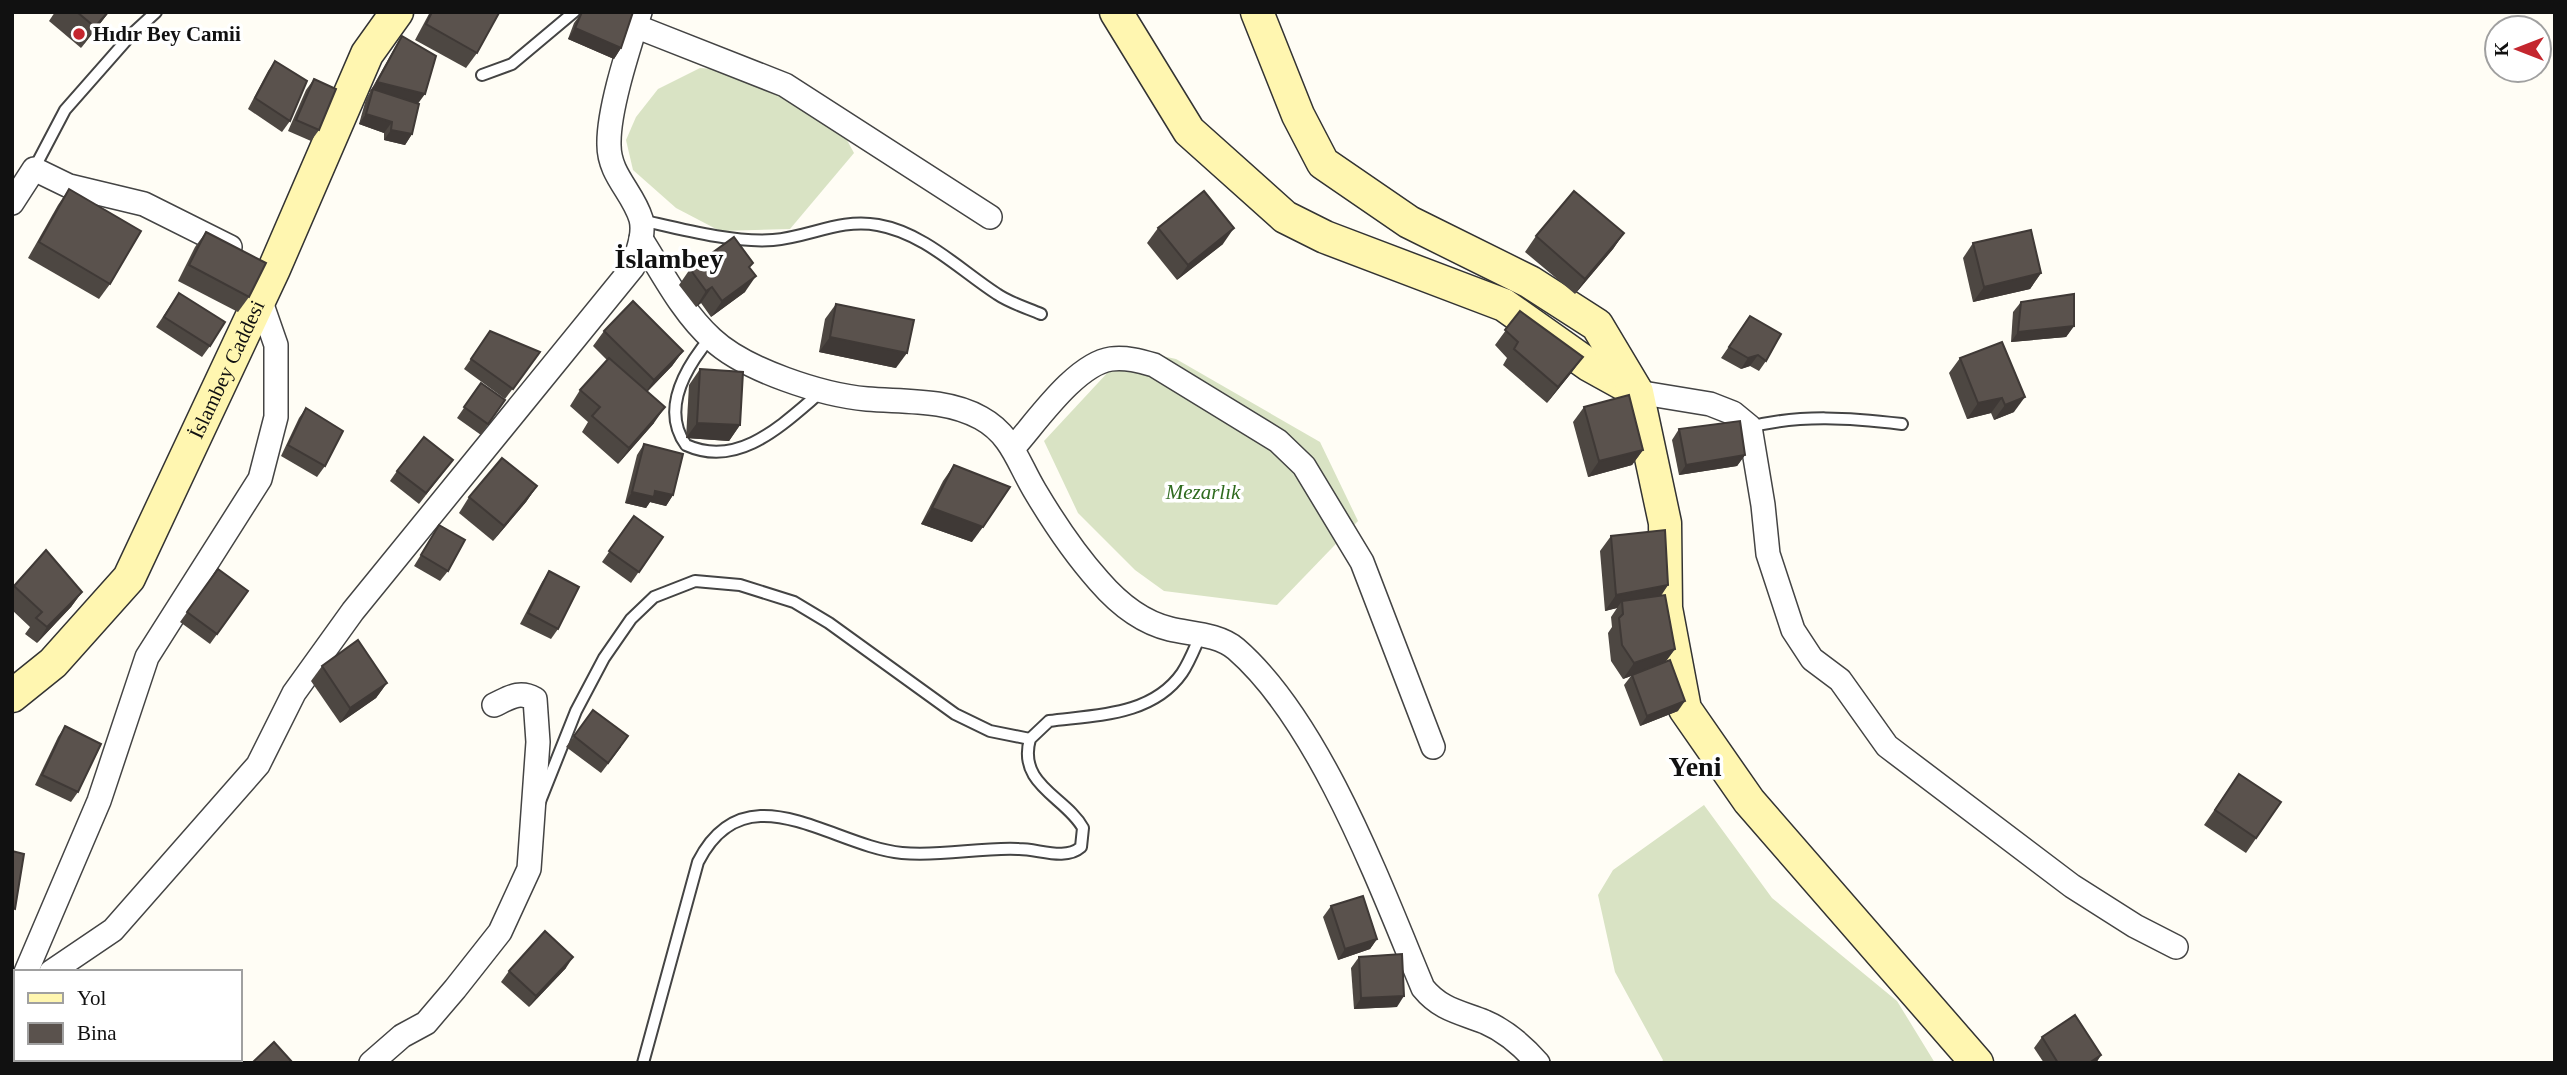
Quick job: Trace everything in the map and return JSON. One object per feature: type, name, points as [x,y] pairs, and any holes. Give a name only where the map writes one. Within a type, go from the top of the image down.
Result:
[{"type":"street","name":"İslambey Caddesi","points":[[12,696],[53,663],[129,578],[274,269],[367,54],[397,12]]},
{"type":"street","points":[[1116,12],[1189,131],[1285,217],[1325,237],[1504,305],[1589,365],[1637,392],[1710,404],[1733,413],[1750,427],[1768,554],[1793,630],[1812,659],[1840,680],[1887,746],[2072,886],[2134,926],[2176,947]]},
{"type":"street","points":[[1257,12],[1298,115],[1323,163],[1409,222],[1530,282],[1597,325],[1637,392],[1665,523],[1666,608],[1685,709],[1749,801],[1977,1063]]},
{"type":"street","points":[[990,217],[785,85],[637,19],[613,112],[609,144],[616,175],[641,230],[676,294],[710,338],[747,362],[843,397],[947,405],[980,418],[1014,447],[1034,489],[1068,543],[1124,608],[1168,629],[1202,634],[1234,647],[1272,686],[1335,788],[1423,988],[1450,1011],[1485,1022],[1513,1039],[1538,1063]]},
{"type":"street","points":[[12,203],[23,171],[69,186],[144,204],[274,269]]},
{"type":"street","points":[[54,970],[113,930],[258,765],[294,693],[346,621],[633,267],[641,230]]},
{"type":"street","points":[[27,970],[99,801],[147,657],[260,479],[276,417],[276,345],[260,299]]},
{"type":"street","points":[[1014,447],[1070,383],[1098,363],[1110,359],[1131,358],[1154,365],[1278,441],[1304,467],[1362,562],[1433,747]]},
{"type":"street","points":[[372,1063],[402,1036],[426,1023],[500,932],[529,869],[538,742],[535,699],[525,694],[516,694],[494,705]]},
{"type":"lane","points":[[23,171],[65,110],[131,35],[156,12]]},
{"type":"lane","points":[[482,75],[512,64],[574,12]]},
{"type":"lane","points":[[641,230],[689,231],[771,240],[848,223],[880,225],[895,229],[946,256],[999,296],[1041,314]]},
{"type":"lane","points":[[710,338],[693,359],[679,387],[676,424],[686,445],[707,453],[739,449],[775,430],[823,390]]},
{"type":"lane","points":[[1750,427],[1784,418],[1816,417],[1902,424]]},
{"type":"lane","points":[[534,806],[542,802],[576,711],[604,658],[631,619],[654,597],[695,582],[740,585],[794,602],[829,623],[956,714],[990,731],[1030,739]]},
{"type":"lane","points":[[643,1063],[698,862],[705,849],[725,828],[753,816],[768,814],[784,816],[868,846],[894,852],[920,854],[1011,848],[1069,854],[1081,847],[1083,828],[1043,790],[1032,767],[1028,747],[1030,739],[1049,721],[1080,720],[1120,712],[1166,690],[1184,670],[1202,634]]},
{"type":"green space","points":[[700,68],[728,70],[770,83],[842,131],[854,153],[790,229],[720,231],[676,208],[633,170],[626,140],[636,117],[658,89]]},
{"type":"green space","name":"Mezarlık","points":[[1148,353],[1176,359],[1320,442],[1358,521],[1277,605],[1164,591],[1135,570],[1078,513],[1044,441],[1123,356]]},
{"type":"green space","points":[[1704,805],[1772,898],[1897,1001],[1935,1063],[1661,1063],[1663,1060],[1615,972],[1598,895],[1613,870]]},
{"type":"building","points":[[77,12],[108,12],[95,27]]},
{"type":"building","points":[[432,12],[499,13],[477,53],[426,24]]},
{"type":"building","points":[[582,12],[633,12],[621,48],[575,28]]},
{"type":"building","points":[[402,36],[436,56],[425,94],[377,82]]},
{"type":"building","points":[[275,61],[307,81],[290,121],[255,98]]},
{"type":"building","points":[[314,79],[336,89],[319,130],[296,120]]},
{"type":"building","points":[[373,89],[419,104],[412,134],[391,130],[392,122],[366,114]]},
{"type":"building","points":[[69,189],[141,231],[110,284],[39,242]]},
{"type":"building","points":[[1204,191],[1234,228],[1188,265],[1158,228]]},
{"type":"building","points":[[1574,191],[1624,233],[1585,279],[1536,236]]},
{"type":"building","points":[[2031,230],[2041,273],[1984,287],[1973,243]]},
{"type":"building","points":[[206,232],[266,263],[249,297],[189,265]]},
{"type":"building","points":[[734,237],[753,263],[749,267],[756,276],[722,301],[712,287],[706,291],[690,269]]},
{"type":"building","points":[[179,293],[225,322],[210,346],[164,317]]},
{"type":"building","points":[[2074,294],[2074,326],[2018,332],[2021,302]]},
{"type":"building","points":[[633,301],[683,351],[654,380],[604,331]]},
{"type":"building","points":[[836,304],[914,320],[907,353],[830,337]]},
{"type":"building","points":[[1520,311],[1583,357],[1558,387],[1514,349],[1518,342],[1505,330]]},
{"type":"building","points":[[1750,316],[1781,334],[1766,361],[1758,355],[1748,358],[1729,347]]},
{"type":"building","points":[[490,331],[540,352],[513,389],[471,359]]},
{"type":"building","points":[[2002,342],[2025,397],[2005,405],[2002,398],[1978,403],[1960,358]]},
{"type":"building","points":[[609,358],[665,407],[629,448],[592,416],[600,407],[580,390]]},
{"type":"building","points":[[700,369],[743,372],[740,425],[697,423]]},
{"type":"building","points":[[481,383],[505,400],[488,424],[464,407]]},
{"type":"building","points":[[1629,395],[1643,450],[1599,461],[1584,407]]},
{"type":"building","points":[[306,408],[343,431],[325,466],[288,445]]},
{"type":"building","points":[[1740,421],[1745,455],[1686,465],[1679,429]]},
{"type":"building","points":[[424,437],[453,460],[426,493],[397,471]]},
{"type":"building","points":[[644,444],[683,454],[673,495],[655,491],[654,497],[632,492]]},
{"type":"building","points":[[502,458],[537,486],[504,526],[469,497]]},
{"type":"building","points":[[954,465],[1010,487],[983,527],[932,508]]},
{"type":"building","points":[[634,516],[663,537],[639,572],[609,551]]},
{"type":"building","points":[[439,525],[465,540],[448,571],[421,555]]},
{"type":"building","points":[[1665,530],[1668,585],[1616,595],[1611,536]]},
{"type":"building","points":[[46,550],[82,592],[47,627],[36,618],[42,612],[14,586]]},
{"type":"building","points":[[218,569],[248,591],[217,634],[187,612]]},
{"type":"building","points":[[549,571],[579,587],[558,629],[528,613]]},
{"type":"building","points":[[1665,595],[1675,649],[1634,663],[1622,645],[1619,618],[1623,614],[1622,601]]},
{"type":"building","points":[[358,640],[387,683],[350,708],[322,666]]},
{"type":"building","points":[[1670,660],[1685,701],[1647,716],[1632,675]]},
{"type":"building","points":[[593,710],[628,736],[608,763],[574,736]]},
{"type":"building","points":[[65,726],[101,744],[78,792],[42,775]]},
{"type":"building","points":[[2239,774],[2281,802],[2256,838],[2215,810]]},
{"type":"building","points":[[12,851],[24,854],[15,909],[12,908]]},
{"type":"building","points":[[1363,896],[1377,939],[1345,949],[1331,906]]},
{"type":"building","points":[[545,931],[573,957],[536,996],[509,971]]},
{"type":"building","points":[[1402,954],[1404,996],[1361,998],[1359,957]]},
{"type":"building","points":[[2075,1015],[2101,1055],[2089,1063],[2058,1063],[2042,1037]]},
{"type":"building","points":[[274,1042],[293,1063],[252,1063]]},
{"type":"place","name":"Hıdır Bey Camii","points":[[79,34]]},
{"type":"district","name":"İslambey","points":[[669,258]]},
{"type":"district","name":"Yeni","points":[[1695,766]]}]
